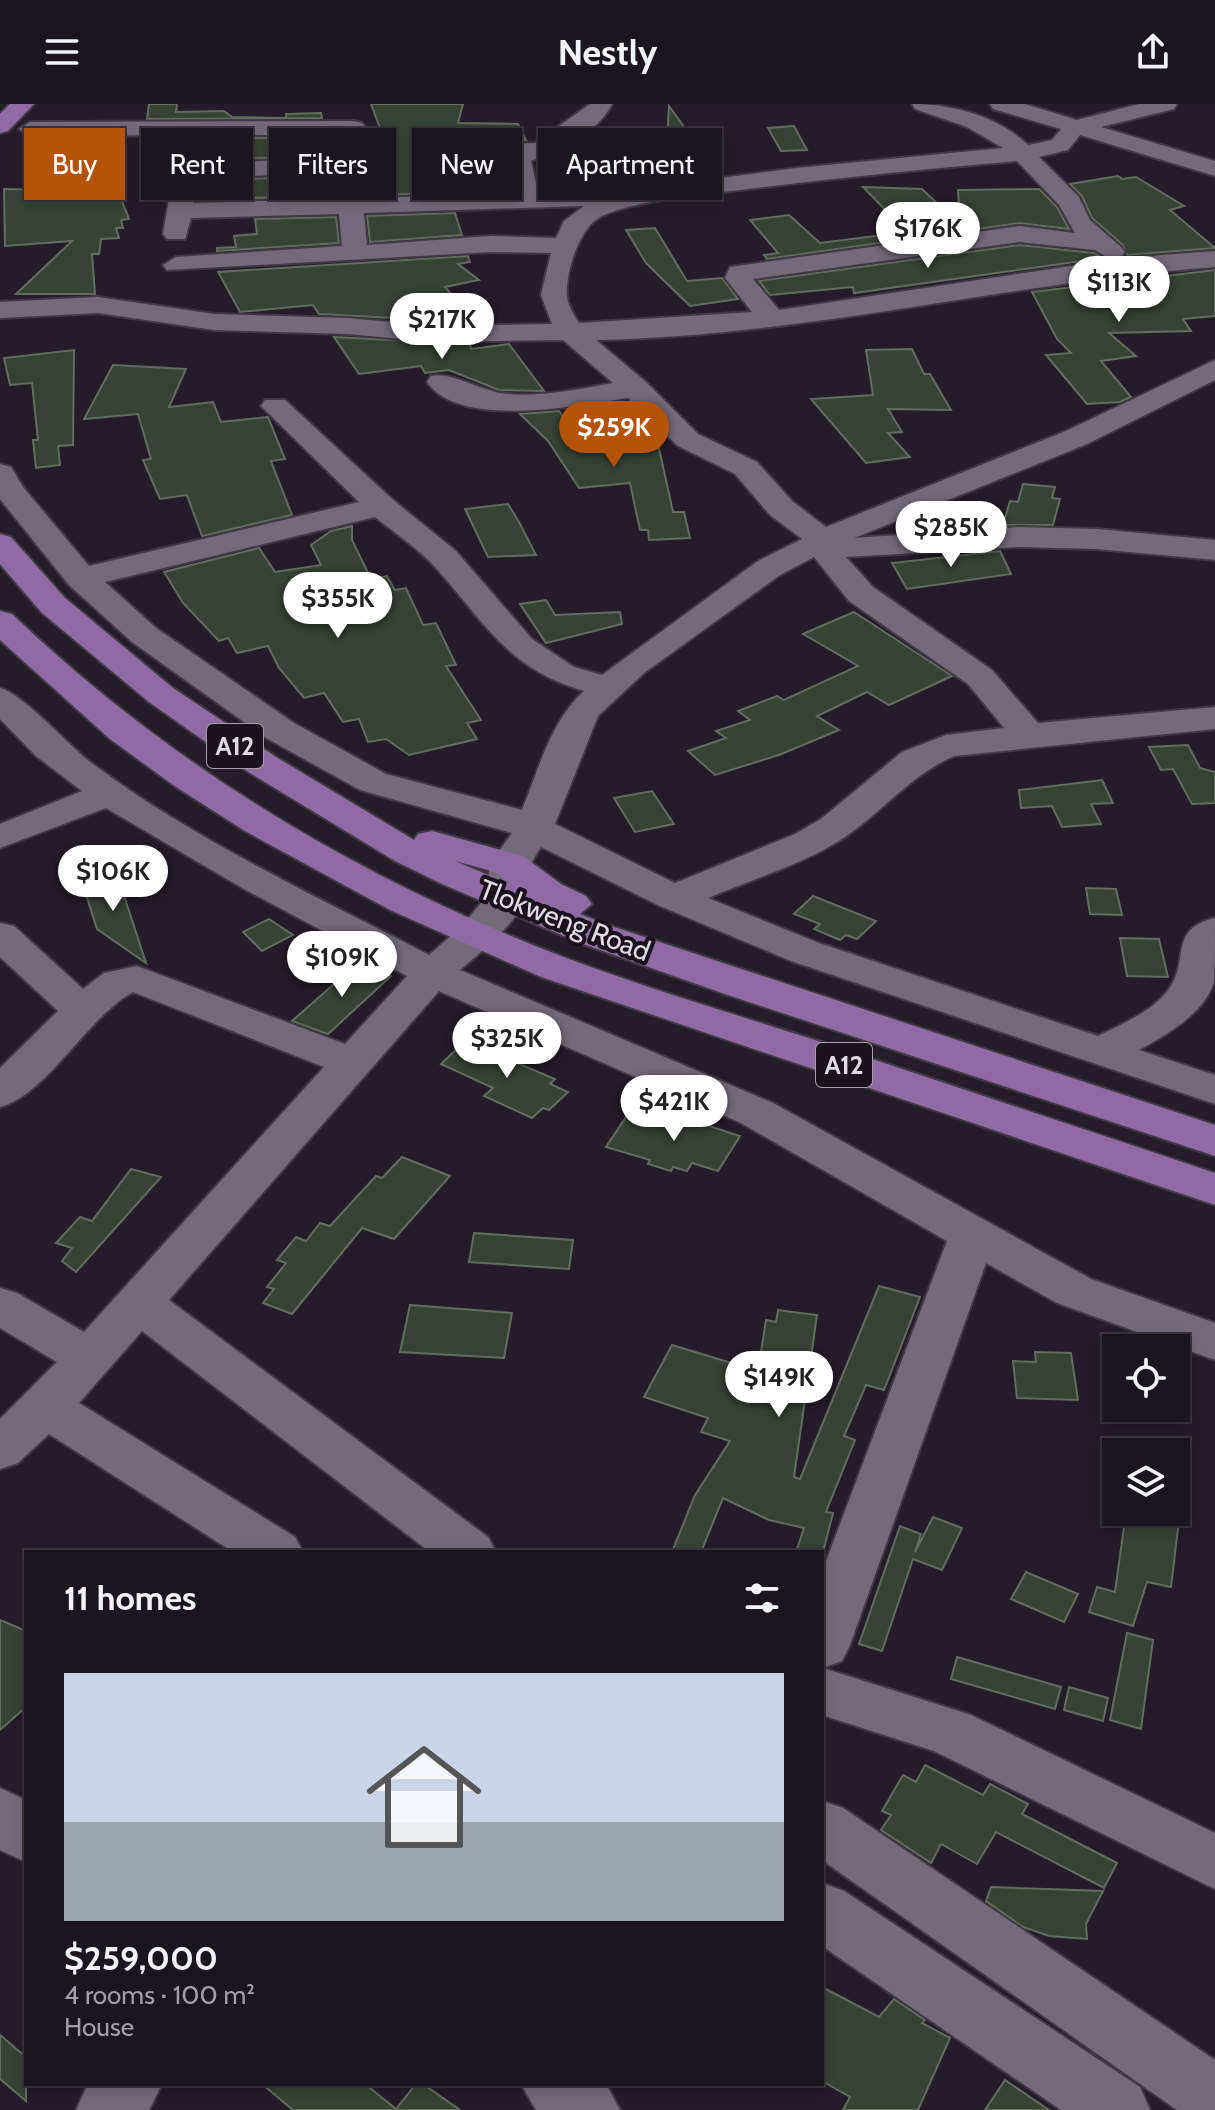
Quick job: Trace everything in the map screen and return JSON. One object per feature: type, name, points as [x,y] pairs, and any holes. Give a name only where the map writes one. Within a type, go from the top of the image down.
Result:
[{"type":"main road","points":[[0,115],[6,104]]},
{"type":"main road","points":[[0,126],[23,104]]},
{"type":"main road","name":"Tlokweng Road","points":[[0,544],[53,605],[161,695],[263,765],[341,811],[740,985],[1215,1141]]},
{"type":"main road","name":"Tlokweng Road","points":[[0,621],[100,715],[187,780],[269,831],[475,936],[575,975],[1215,1189]]},
{"type":"street","points":[[574,128],[590,118],[601,104]]},
{"type":"street","points":[[923,104],[975,122],[1024,153],[1070,202],[1079,223],[1105,244],[1124,266]]},
{"type":"street","points":[[179,211],[527,198],[577,206],[796,175],[1024,153],[1060,145],[1075,127],[1166,104]]},
{"type":"street","points":[[32,128],[74,105]]},
{"type":"street","points":[[796,175],[975,122],[1010,107],[1215,169]]},
{"type":"street","points":[[0,149],[24,133]]},
{"type":"street","points":[[527,198],[518,158],[538,151]]},
{"type":"street","points":[[183,200],[179,211],[190,288]]},
{"type":"street","points":[[349,200],[355,253]]},
{"type":"street","points":[[577,206],[554,295],[559,313],[570,332],[636,388],[688,440],[746,468],[781,508],[829,543],[856,548],[1019,537],[1097,539],[1215,550]]},
{"type":"street","points":[[772,319],[738,278],[739,273],[1019,234],[1105,244]]},
{"type":"street","points":[[0,310],[98,305],[355,253],[491,244],[566,246]]},
{"type":"street","points":[[98,305],[157,290],[190,288],[433,334],[570,332],[772,319],[865,308],[1124,266],[1215,259]]},
{"type":"street","points":[[0,1449],[46,1407],[432,973],[475,936],[533,831],[573,728],[606,687],[769,568],[829,543],[930,492],[1056,446],[1215,368]]},
{"type":"street","points":[[441,382],[477,401],[503,405],[636,388]]},
{"type":"street","points":[[275,406],[381,506],[445,558],[520,646],[562,674],[606,687]]},
{"type":"street","points":[[0,473],[9,490],[81,578],[144,635],[294,738],[388,789],[487,810],[514,819],[674,898],[874,977],[1215,1090]]},
{"type":"street","points":[[761,486],[769,568]]},
{"type":"street","points":[[81,578],[381,506]]},
{"type":"street","points":[[829,543],[830,558],[851,585],[980,677],[1029,735]]},
{"type":"street","points":[[2,704],[49,748],[109,794],[258,881],[432,973],[757,1113],[1074,1291],[1215,1342]]},
{"type":"street","points":[[674,898],[821,834],[907,766],[934,751],[1029,735],[1215,718]]},
{"type":"street","points":[[0,837],[109,794]]},
{"type":"street","points":[[1100,1052],[1166,1015],[1190,990],[1200,966],[1202,942],[1207,933],[1215,930]]},
{"type":"street","points":[[0,935],[81,1010]]},
{"type":"street","points":[[0,1093],[61,1035],[81,1010],[119,982],[137,979],[352,1062]]},
{"type":"street","points":[[824,1640],[973,1235]]},
{"type":"street","points":[[137,1302],[466,1550]]},
{"type":"street","points":[[0,1305],[88,1358]]},
{"type":"street","points":[[46,1407],[273,1550]]},
{"type":"street","points":[[824,1692],[951,1732],[1215,1862]]},
{"type":"street","points":[[0,1814],[24,1833]]},
{"type":"street","points":[[824,1828],[1215,2098]]},
{"type":"street","points":[[824,1912],[1117,2110]]},
{"type":"street","points":[[109,2110],[127,2086]]},
{"type":"street","points":[[557,2086],[587,2110]]},
{"type":"building","points":[[149,104],[177,104],[176,112],[224,111],[232,117],[286,118],[286,114],[321,113],[322,118],[147,119]]},
{"type":"building","points":[[371,104],[463,104],[458,123],[518,124],[520,128],[412,128],[412,194],[396,194],[396,128],[380,128]]},
{"type":"building","points":[[669,106],[685,128],[668,128]]},
{"type":"building","points":[[794,126],[807,150],[781,151],[768,128]]},
{"type":"building","points":[[253,138],[269,138],[269,158],[253,159]]},
{"type":"building","points":[[1118,176],[1122,179],[1136,177],[1184,206],[1170,210],[1215,248],[1127,255],[1123,245],[1092,218],[1082,196],[1070,184]]},
{"type":"building","points":[[269,178],[269,198],[253,198],[253,179]]},
{"type":"building","points":[[863,187],[922,189],[960,225],[958,190],[1039,189],[1057,207],[1069,229],[1019,223],[767,259],[764,255],[778,253],[750,220],[789,215],[820,243],[907,232]]},
{"type":"building","points":[[4,189],[24,189],[24,200],[122,200],[129,219],[121,220],[123,228],[116,228],[119,238],[101,239],[99,254],[92,254],[95,294],[16,294],[72,241],[5,246]]},
{"type":"building","points":[[455,213],[462,235],[370,242],[367,216]]},
{"type":"building","points":[[336,217],[339,243],[217,251],[217,248],[236,247],[234,236],[257,234],[255,219]]},
{"type":"building","points":[[655,228],[687,281],[722,278],[738,299],[690,306],[646,263],[626,230]]},
{"type":"building","points":[[1019,245],[1094,253],[1103,258],[854,293],[853,287],[770,295],[759,281]]},
{"type":"building","points":[[468,256],[470,262],[458,264],[479,280],[445,287],[465,310],[467,322],[319,314],[313,305],[240,312],[218,272]]},
{"type":"building","points":[[1215,270],[1215,316],[1183,319],[1191,331],[1109,333],[1136,356],[1101,361],[1131,397],[1120,402],[1087,404],[1046,355],[1071,353],[1057,339],[1032,292]]},
{"type":"building","points":[[334,337],[470,344],[471,349],[509,344],[544,391],[499,390],[449,370],[425,373],[421,366],[359,374]]},
{"type":"building","points":[[912,349],[924,374],[930,374],[951,410],[888,409],[902,432],[888,433],[910,457],[866,463],[811,399],[873,395],[866,350]]},
{"type":"building","points":[[74,350],[73,445],[58,446],[60,465],[36,468],[33,440],[38,440],[32,383],[10,385],[4,358]]},
{"type":"building","points":[[113,365],[186,369],[169,407],[213,402],[221,422],[268,417],[285,459],[271,461],[292,515],[202,536],[187,495],[160,499],[143,460],[151,459],[138,414],[84,419]]},
{"type":"building","points":[[559,411],[563,416],[583,413],[603,441],[625,434],[649,449],[659,448],[673,512],[684,512],[690,538],[649,540],[648,530],[640,530],[630,483],[579,488],[548,441],[520,414]]},
{"type":"building","points":[[1023,484],[1055,487],[1052,498],[1060,499],[1053,525],[1003,525],[1010,501],[1018,502]]},
{"type":"building","points":[[508,504],[536,555],[488,557],[465,509]]},
{"type":"building","points":[[352,526],[352,540],[371,579],[387,576],[395,590],[406,588],[423,625],[436,623],[456,665],[446,666],[481,720],[467,723],[477,739],[409,755],[386,739],[368,742],[359,719],[343,722],[324,693],[304,698],[279,668],[268,646],[237,653],[228,638],[219,641],[183,603],[164,572],[259,548],[275,572],[321,565],[311,545],[331,531]]},
{"type":"building","points":[[1000,551],[1011,574],[907,589],[892,563]]},
{"type":"building","points":[[546,600],[555,615],[620,612],[622,624],[546,643],[520,604]]},
{"type":"building","points":[[854,612],[952,676],[889,705],[867,692],[817,716],[839,730],[779,755],[715,775],[688,751],[726,738],[716,731],[750,720],[738,711],[777,696],[784,700],[858,666],[803,634]]},
{"type":"building","points":[[1188,745],[1200,768],[1215,772],[1215,803],[1192,804],[1173,769],[1161,770],[1149,747]]},
{"type":"building","points":[[1102,780],[1113,803],[1091,804],[1101,824],[1062,827],[1052,806],[1021,808],[1019,790]]},
{"type":"building","points":[[652,791],[674,824],[635,832],[614,798]]},
{"type":"building","points":[[117,874],[146,963],[97,929],[83,885]]},
{"type":"building","points":[[1086,888],[1116,889],[1122,915],[1090,914]]},
{"type":"building","points":[[813,896],[876,921],[857,939],[846,935],[840,940],[814,929],[820,924],[794,914]]},
{"type":"building","points":[[269,919],[293,935],[262,951],[243,932]]},
{"type":"building","points":[[1120,938],[1159,939],[1168,977],[1127,976]]},
{"type":"building","points":[[358,963],[391,976],[328,1034],[292,1021]]},
{"type":"building","points":[[462,1044],[479,1051],[482,1048],[555,1079],[550,1084],[568,1092],[549,1110],[543,1108],[532,1118],[484,1096],[493,1088],[441,1064]]},
{"type":"building","points":[[628,1114],[679,1128],[685,1118],[740,1136],[718,1171],[692,1163],[687,1171],[673,1167],[671,1171],[648,1164],[650,1160],[606,1147]]},
{"type":"building","points":[[402,1157],[450,1176],[394,1239],[362,1228],[292,1314],[263,1303],[274,1289],[267,1287],[286,1263],[277,1260],[296,1237],[306,1241],[320,1223],[330,1226],[376,1176],[382,1178]]},
{"type":"building","points":[[131,1169],[161,1177],[76,1272],[62,1261],[72,1248],[56,1243],[80,1217],[92,1221]]},
{"type":"building","points":[[474,1233],[573,1240],[569,1269],[469,1262]]},
{"type":"building","points":[[879,1286],[920,1297],[884,1390],[866,1385],[844,1436],[855,1440],[826,1512],[833,1513],[824,1550],[797,1550],[804,1528],[769,1520],[723,1498],[702,1550],[673,1550],[695,1495],[730,1441],[701,1432],[708,1418],[644,1397],[672,1345],[758,1371],[766,1320],[776,1322],[778,1310],[817,1315],[794,1477],[800,1479]]},
{"type":"building","points":[[410,1305],[512,1313],[504,1358],[400,1352]]},
{"type":"building","points":[[1035,1352],[1071,1353],[1078,1400],[1017,1398],[1013,1361],[1036,1362]]},
{"type":"building","points":[[933,1517],[962,1528],[942,1570],[913,1559],[882,1651],[859,1644],[900,1526],[921,1534],[915,1552]]},
{"type":"building","points":[[1124,1526],[1178,1526],[1171,1587],[1147,1582],[1133,1626],[1089,1612],[1097,1587],[1115,1592]]},
{"type":"building","points":[[1026,1572],[1078,1594],[1064,1622],[1011,1599]]},
{"type":"building","points":[[0,1620],[24,1630],[24,1709],[0,1730]]},
{"type":"building","points":[[1127,1633],[1153,1640],[1141,1729],[1110,1720]]},
{"type":"building","points":[[957,1657],[1061,1687],[1055,1709],[951,1679]]},
{"type":"building","points":[[1069,1687],[1108,1698],[1103,1721],[1064,1710]]},
{"type":"building","points":[[925,1765],[983,1795],[990,1784],[1028,1804],[1022,1814],[1117,1863],[1104,1888],[996,1832],[977,1864],[941,1844],[931,1863],[881,1830],[891,1815],[882,1811],[903,1775],[916,1782]]},
{"type":"building","points":[[991,1887],[1103,1891],[1086,1924],[1087,1939],[1049,1936],[1023,1927],[986,1901]]},
{"type":"building","points":[[824,1988],[879,2017],[894,1999],[925,2020],[922,2023],[950,2038],[918,2110],[843,2110],[850,2097],[824,2082]]},
{"type":"building","points":[[0,2035],[24,2055],[26,2101],[0,2079]]},
{"type":"building","points":[[1005,2080],[1049,2110],[985,2110]]},
{"type":"building","points":[[264,2086],[367,2086],[396,2109],[414,2086],[426,2086],[460,2110],[293,2110]]}]
